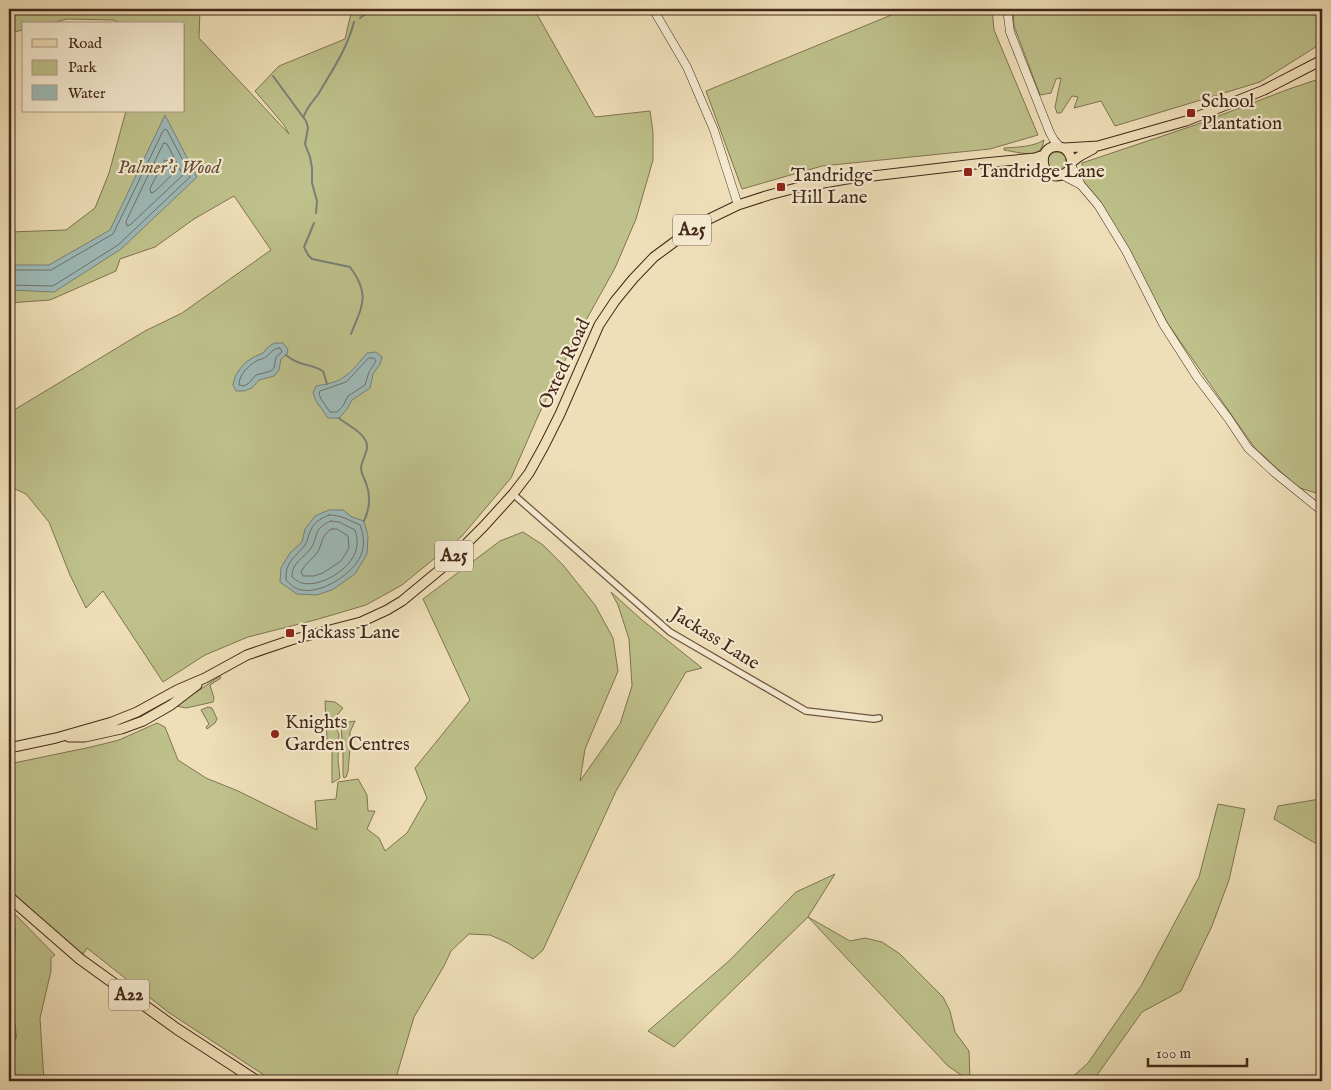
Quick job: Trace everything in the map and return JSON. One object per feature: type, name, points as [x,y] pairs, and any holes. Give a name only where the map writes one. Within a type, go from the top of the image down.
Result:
[{"type":"highway","name":"A22","points":[[9,897],[80,959],[177,1029],[257,1081]]},
{"type":"main road","points":[[1098,146],[1080,156],[1062,175],[1054,175],[1046,170],[1044,166],[1043,160],[1046,152],[1053,147],[1098,146],[1195,118],[1264,90],[1322,60]]},
{"type":"main road","points":[[1062,147],[1071,157],[1072,164]]},
{"type":"main road","name":"Oxted Road","points":[[9,748],[61,737],[85,737],[120,729],[143,721],[171,705],[194,689],[205,678],[226,665],[254,652],[290,640],[361,622],[402,601],[442,568],[484,526],[529,473],[544,446],[598,325],[615,301],[654,258],[707,220],[738,205],[800,187],[847,179],[1035,158],[1046,152]]},
{"type":"main road","name":"Oxted Road","points":[[1006,161],[1036,166],[1046,170]]},
{"type":"street","points":[[653,9],[687,67],[714,130],[738,205]]},
{"type":"street","points":[[1007,9],[1010,32],[1050,133],[1054,140],[1062,147]]},
{"type":"street","points":[[1046,152],[1050,133]]},
{"type":"street","points":[[1072,164],[1074,173],[1081,185],[1098,205],[1115,232],[1163,324],[1197,377],[1248,448],[1275,473],[1322,511]]},
{"type":"street","points":[[1062,175],[1081,185]]},
{"type":"street","name":"Jackass Lane","points":[[513,494],[670,632],[806,711],[879,718]]},
{"type":"green space","name":"Palmer's Wood","points":[[9,9],[200,9],[199,38],[289,134],[284,125],[255,91],[279,66],[345,39],[352,9],[534,9],[595,117],[650,111],[653,132],[653,160],[636,219],[615,268],[575,340],[539,414],[511,478],[462,536],[402,585],[366,605],[248,637],[205,655],[163,682],[103,591],[86,608],[70,575],[49,522],[26,494],[11,487],[9,488],[9,413],[145,331],[182,313],[271,250],[234,196],[194,219],[155,247],[120,259],[116,271],[50,300],[9,303],[9,232],[66,230],[95,208],[109,173],[126,112],[185,112],[185,22],[118,22],[114,20],[67,19],[55,22],[22,22],[22,30],[9,35]]},
{"type":"green space","points":[[906,9],[992,9],[994,30],[1038,135],[990,149],[822,166],[742,189],[706,91]]},
{"type":"green space","points":[[1013,9],[1322,9],[1322,43],[1260,82],[1115,126],[1101,101],[1074,108],[1078,97],[1072,96],[1061,113],[1057,113],[1055,107],[1061,78],[1056,79],[1051,93],[1040,95],[1014,26]]},
{"type":"green space","points":[[1322,78],[1322,495],[1297,487],[1254,447],[1168,324],[1116,229],[1082,179],[1082,163],[1195,125]]},
{"type":"green space","points":[[1044,140],[1041,149],[1032,154],[1004,150],[1004,148],[1030,145]]},
{"type":"green space","points":[[1057,152],[1063,155],[1066,161],[1063,167],[1057,170],[1051,167],[1048,161],[1051,155]]},
{"type":"green space","points":[[523,532],[543,545],[563,565],[595,605],[613,638],[618,671],[585,749],[580,781],[620,724],[632,686],[629,639],[618,605],[611,592],[642,620],[702,668],[686,672],[616,791],[543,950],[533,959],[508,943],[490,935],[469,934],[451,951],[414,1017],[395,1081],[266,1081],[267,1077],[168,1012],[87,948],[82,956],[9,889],[9,764],[119,740],[157,723],[165,727],[178,760],[206,778],[238,791],[317,830],[315,801],[336,799],[338,782],[358,779],[367,795],[368,811],[375,811],[367,829],[379,838],[385,851],[407,833],[427,798],[415,768],[470,700],[423,599],[500,541]]},
{"type":"green space","points":[[220,676],[221,678],[210,685],[214,698],[213,702],[186,708],[176,706]]},
{"type":"green space","points":[[325,701],[335,702],[343,708],[332,721],[339,734],[338,760],[340,778],[332,783],[332,741],[327,740]]},
{"type":"green space","points":[[208,707],[212,708],[217,719],[207,729],[206,727],[209,724],[201,710]]},
{"type":"green space","points":[[340,717],[349,722],[355,721],[350,732],[348,772],[344,778],[343,749]]},
{"type":"green space","points":[[1322,800],[1322,844],[1315,843],[1274,819],[1278,806]]},
{"type":"green space","points":[[1218,804],[1245,809],[1229,880],[1212,926],[1181,991],[1142,1012],[1095,1078],[1091,1081],[1068,1081],[1088,1063],[1141,986],[1199,877]]},
{"type":"green space","points":[[835,874],[808,917],[674,1047],[648,1031],[730,960],[796,892]]},
{"type":"green space","points":[[9,908],[55,955],[51,958],[51,971],[40,1018],[44,1081],[9,1081]]},
{"type":"green space","points":[[808,917],[850,941],[865,938],[882,942],[900,954],[943,997],[950,1011],[955,1032],[969,1051],[970,1081],[948,1066]]},
{"type":"water","points":[[165,115],[197,177],[121,249],[54,292],[9,290],[9,265],[49,265],[110,230]]},
{"type":"water","points":[[274,343],[283,343],[288,349],[287,354],[281,359],[279,370],[274,376],[259,380],[252,388],[236,391],[233,385],[239,370],[246,362],[263,353]]},
{"type":"water","points":[[376,352],[382,357],[380,364],[373,374],[370,388],[352,400],[339,418],[328,418],[316,401],[313,393],[316,386],[341,379],[367,353]]},
{"type":"water","points":[[329,510],[343,510],[352,517],[364,521],[368,536],[367,554],[355,574],[332,590],[317,595],[297,594],[280,582],[281,568],[290,553],[302,542],[305,529],[315,516]]},
{"type":"waterway","points":[[360,18],[364,15],[362,9]]},
{"type":"waterway","points":[[304,116],[339,59],[348,41],[354,22]]},
{"type":"waterway","points":[[273,76],[306,121],[308,128],[305,144],[312,168],[312,183],[317,201],[316,213]]},
{"type":"waterway","points":[[314,223],[304,247],[308,255],[312,259],[350,267],[361,285],[363,300],[351,334]]},
{"type":"waterway","points":[[286,355],[300,363],[323,371],[327,384]]},
{"type":"waterway","points":[[339,418],[359,432],[367,445],[361,468],[369,493],[368,511],[364,521]]},
{"type":"waterway","points":[[9,1055],[16,1037],[12,999],[15,928]]},
{"type":"place","name":"School Plantation","points":[[1191,113]]},
{"type":"place","name":"Tandridge Lane","points":[[968,172]]},
{"type":"place","name":"Tandridge Hill Lane","points":[[781,187]]},
{"type":"place","name":"Jackass Lane","points":[[290,633]]},
{"type":"place","name":"Knights Garden Centres","points":[[275,734]]}]
